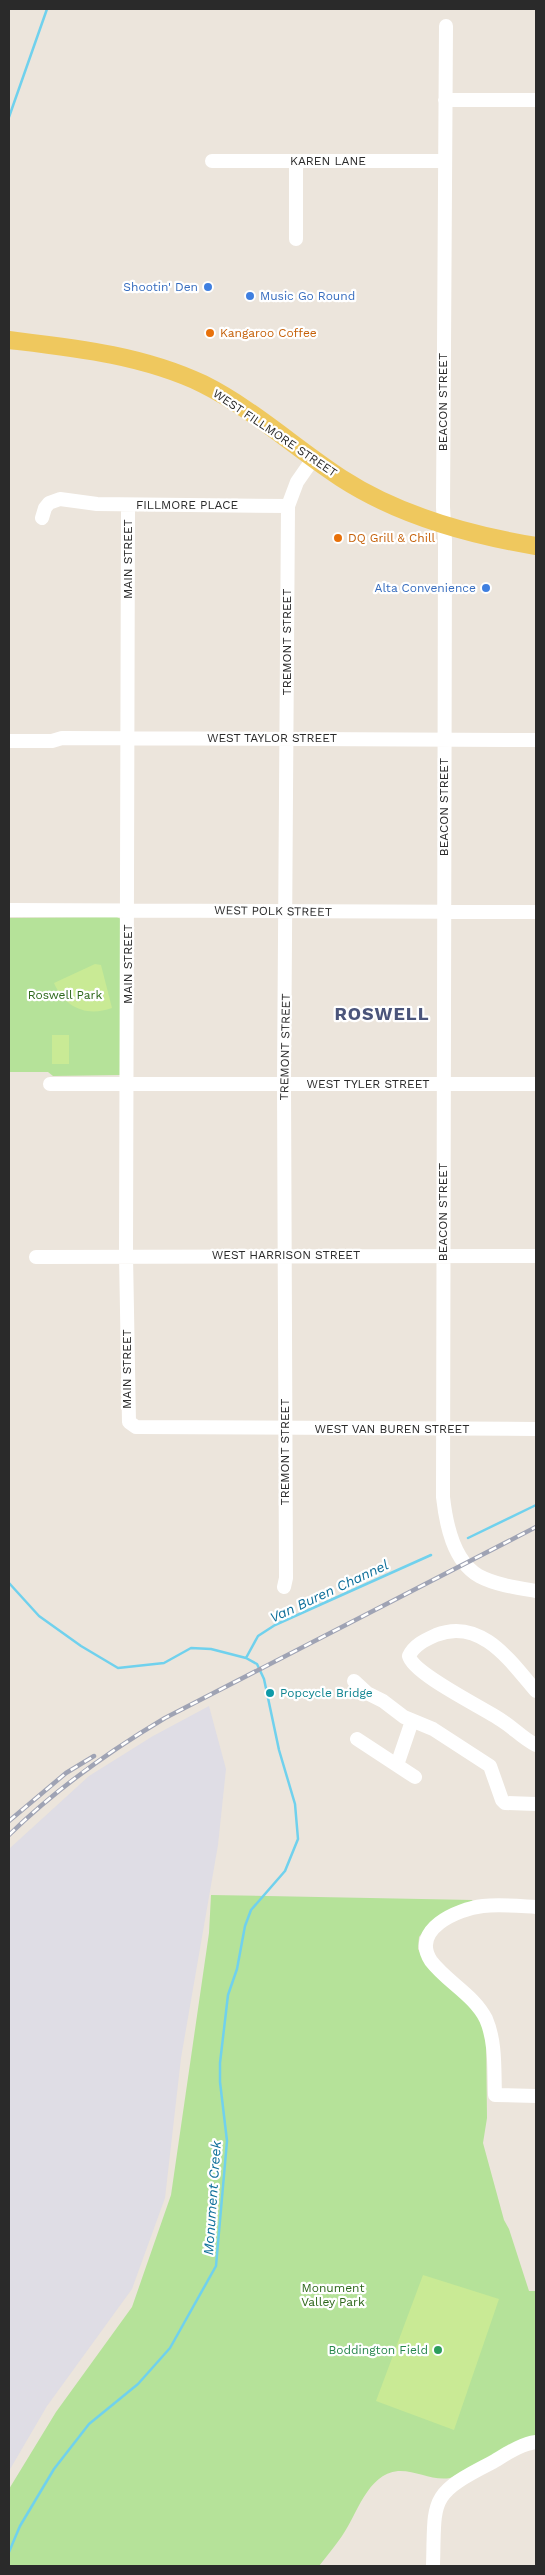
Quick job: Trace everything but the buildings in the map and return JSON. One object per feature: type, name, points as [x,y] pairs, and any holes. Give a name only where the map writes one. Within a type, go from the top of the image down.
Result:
[{"type":"main road","name":"WEST FILLMORE STREET","points":[[9,340],[137,360],[196,381],[225,396],[313,459],[372,496],[444,524],[536,546]]},
{"type":"street","name":"BEACON STREET","points":[[446,26],[444,161],[443,1497],[447,1523],[460,1556],[472,1570],[480,1577],[536,1591]]},
{"type":"street","points":[[445,100],[536,100]]},
{"type":"street","name":"KAREN LANE","points":[[212,161],[444,161]]},
{"type":"street","points":[[296,161],[296,239]]},
{"type":"street","points":[[288,506],[297,482],[313,459]]},
{"type":"street","name":"FILLMORE PLACE","points":[[42,518],[44,508],[49,503],[60,499],[97,504],[128,505],[288,506]]},
{"type":"street","name":"MAIN STREET","points":[[128,505],[126,1255],[129,1422]]},
{"type":"street","name":"TREMONT STREET","points":[[284,1587],[286,1578],[284,1083],[288,506]]},
{"type":"street","name":"WEST TAYLOR STREET","points":[[9,741],[62,738],[287,739],[314,732],[444,739],[536,740]]},
{"type":"street","name":"WEST POLK STREET","points":[[9,910],[536,912]]},
{"type":"street","name":"WEST TYLER STREET","points":[[50,1084],[536,1084]]},
{"type":"street","name":"WEST HARRISON STREET","points":[[36,1256],[536,1256]]},
{"type":"street","name":"WEST VAN BUREN STREET","points":[[129,1422],[136,1427],[536,1429]]},
{"type":"street","points":[[536,1691],[498,1648],[470,1632],[442,1633],[418,1645],[409,1656],[415,1666],[450,1690],[502,1720],[524,1738],[536,1744]]},
{"type":"street","points":[[354,1681],[367,1693],[383,1701],[412,1721],[433,1729],[490,1766],[502,1800],[506,1803],[536,1804]]},
{"type":"street","points":[[397,1765],[412,1721]]},
{"type":"street","points":[[357,1739],[415,1777]]},
{"type":"street","points":[[536,1907],[481,1906],[458,1913],[439,1924],[427,1934],[425,1945],[432,1962],[475,2004],[486,2020],[492,2040],[495,2095],[536,2096]]},
{"type":"street","points":[[433,2566],[435,2517],[440,2498],[445,2490],[462,2478],[524,2445],[536,2442]]},
{"type":"shaded area","points":[[209,1706],[226,1769],[218,1845],[181,2058],[165,2198],[132,2289],[47,2406],[9,2471],[9,1849],[89,1776],[153,1736]]},
{"type":"green space","name":"Roswell Park","points":[[117,917],[121,919],[120,1075],[53,1076],[48,1072],[9,1072],[9,918]]},
{"type":"green space","points":[[95,964],[101,965],[112,1008],[103,1011],[86,1011],[64,999],[54,983]]},
{"type":"green space","points":[[52,1035],[69,1035],[69,1064],[52,1064]]},
{"type":"green space","name":"Monument Valley Park","points":[[211,1895],[473,1900],[426,1928],[419,1937],[418,1949],[427,1964],[475,2010],[486,2034],[487,2118],[483,2143],[504,2220],[509,2229],[529,2291],[536,2291],[536,2437],[450,2478],[443,2479],[398,2471],[378,2479],[364,2497],[342,2536],[319,2566],[9,2566],[9,2489],[56,2412],[132,2307],[171,2195],[209,1933]]},
{"type":"green space","name":"Boddington Field","points":[[423,2275],[499,2299],[454,2430],[376,2401]]},
{"type":"waterway","name":"Monument Creek","points":[[9,117],[47,9]]},
{"type":"waterway","name":"Van Buren Channel","points":[[468,1538],[536,1505]]},
{"type":"waterway","name":"Van Buren Channel","points":[[246,1658],[258,1636],[275,1625],[431,1555]]},
{"type":"waterway","name":"Monument Creek","points":[[9,1583],[39,1616],[81,1646],[118,1668],[164,1663],[191,1648],[211,1649],[246,1658],[257,1664],[264,1679],[279,1750],[295,1804],[298,1839],[285,1871],[251,1910],[245,1926],[237,1969],[228,1995],[220,2063],[220,2082],[227,2141],[216,2266],[170,2348],[138,2384],[89,2424],[54,2469],[20,2526],[9,2552]]},
{"type":"railway","points":[[9,1835],[45,1802],[83,1772],[165,1718],[536,1527]]},
{"type":"railway","points":[[9,1821],[66,1773],[94,1756]]},
{"type":"place","name":"Shootin' Den","points":[[208,287]]},
{"type":"place","name":"Music Go Round","points":[[250,296]]},
{"type":"place","name":"Kangaroo Coffee","points":[[210,333]]},
{"type":"place","name":"DQ Grill & Chill","points":[[338,538]]},
{"type":"place","name":"Alta Convenience","points":[[486,588]]},
{"type":"place","name":"Popcycle Bridge","points":[[270,1693]]},
{"type":"place","name":"Boddington Field","points":[[438,2350]]},
{"type":"district","name":"ROSWELL","points":[[382,1014]]}]
